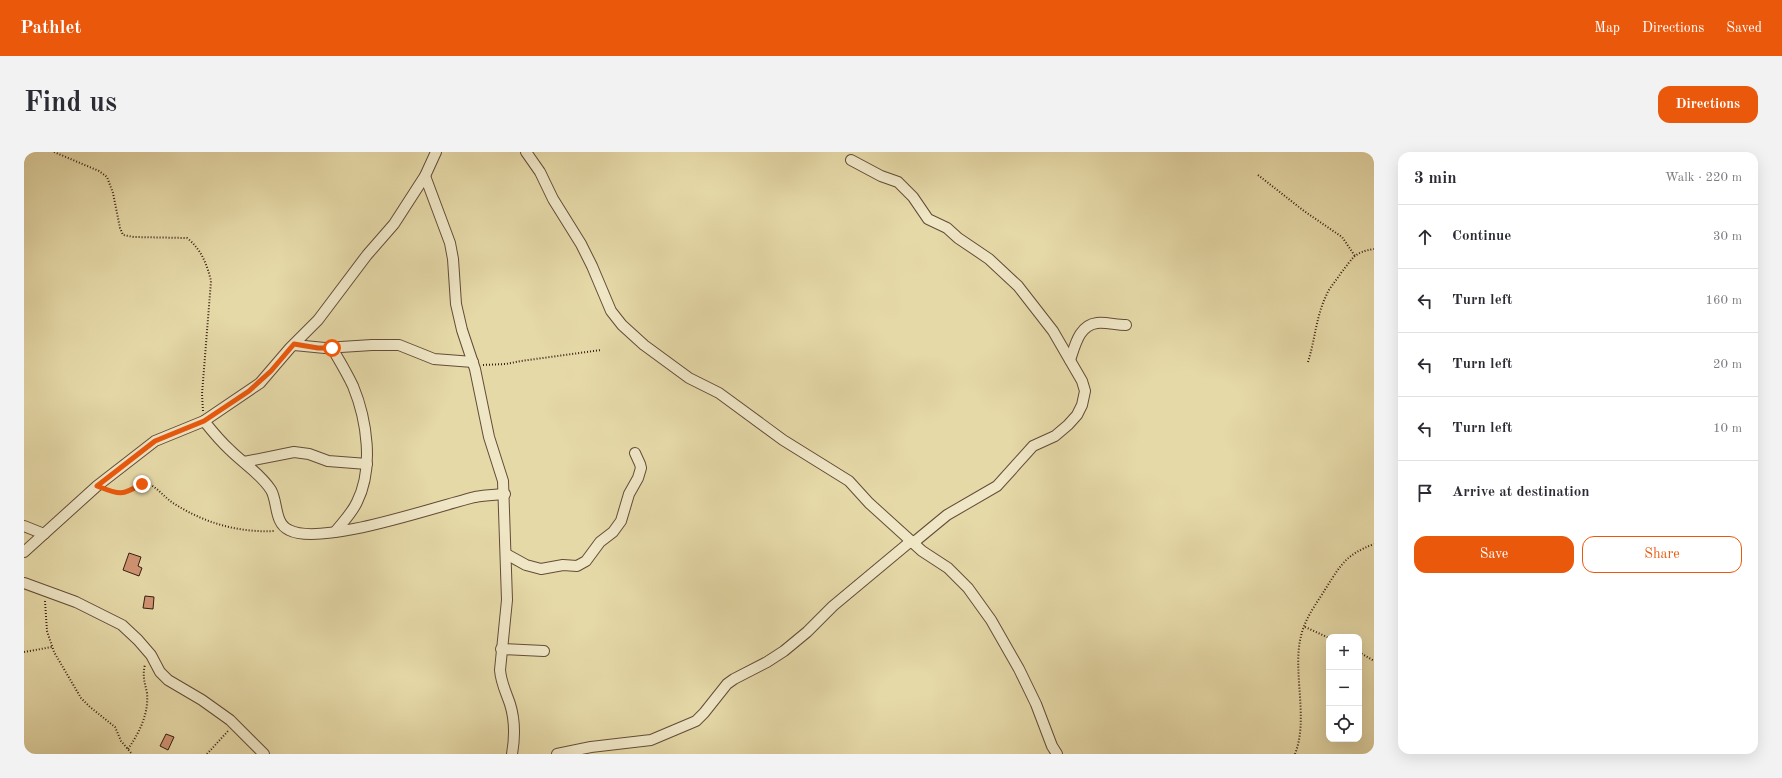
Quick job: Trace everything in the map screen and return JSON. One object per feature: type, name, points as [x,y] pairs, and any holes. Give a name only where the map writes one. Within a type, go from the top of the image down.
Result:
[{"type":"street","points":[[24,552],[97,486],[155,441],[204,421],[260,382],[318,320],[367,254],[394,224],[425,176],[436,152]]},
{"type":"street","points":[[526,152],[540,172],[553,199],[581,244],[612,311],[622,326],[644,346],[684,375],[719,393],[783,440],[849,481],[869,503],[922,551],[948,568],[968,588],[991,620],[1019,669],[1036,704],[1052,746],[1057,754]]},
{"type":"street","points":[[557,754],[591,747],[651,740],[696,721],[727,684],[734,678],[767,662],[784,651],[807,632],[833,606],[912,542],[947,515],[997,486],[1032,446],[1055,436],[1077,415],[1082,405],[1084,391],[1082,381],[1054,331],[1018,286],[989,258],[958,238],[947,228],[928,220],[913,198],[898,182],[882,176],[851,160]]},
{"type":"street","points":[[425,176],[450,243],[453,259],[456,304],[462,330],[474,363],[489,437],[500,468],[505,494],[507,600],[501,649],[500,678],[510,704],[514,727],[512,754]]},
{"type":"street","points":[[1070,360],[1077,339],[1081,332],[1087,327],[1096,323],[1126,325]]},
{"type":"street","points":[[294,344],[318,348],[399,345],[434,359],[474,363]]},
{"type":"street","points":[[332,348],[353,386],[367,444],[367,464],[363,486],[357,502],[335,532]]},
{"type":"street","points":[[204,421],[218,439],[266,483],[273,493],[276,512],[288,530],[303,533],[335,532],[380,523],[477,497],[505,494]]},
{"type":"street","points":[[244,462],[294,452],[309,454],[328,461],[367,464]]},
{"type":"street","points":[[506,554],[526,565],[541,568],[563,565],[577,566],[586,561],[600,542],[612,532],[621,521],[629,494],[638,478],[641,468],[635,453]]},
{"type":"street","points":[[24,526],[44,534]]},
{"type":"street","points":[[24,583],[76,602],[122,626],[138,640],[151,655],[160,672],[168,680],[202,700],[234,724],[264,754]]},
{"type":"street","points":[[501,649],[544,651]]},
{"type":"path","points":[[54,152],[100,170],[107,177],[113,193],[120,228],[123,235],[134,237],[187,238],[201,253],[208,267],[210,281],[202,394],[204,421]]},
{"type":"path","points":[[1258,175],[1304,211],[1342,237],[1355,256]]},
{"type":"path","points":[[1308,362],[1320,311],[1326,295],[1359,252],[1374,249]]},
{"type":"path","points":[[474,363],[506,364],[601,350]]},
{"type":"path","points":[[97,486],[124,494],[146,483],[189,512],[216,524],[262,532],[288,530]]},
{"type":"path","points":[[1295,754],[1300,721],[1299,663],[1301,636],[1312,611],[1342,563],[1356,551],[1374,544]]},
{"type":"path","points":[[45,590],[47,631],[52,646],[61,664],[81,698],[115,727],[121,741],[132,754]]},
{"type":"path","points":[[1305,627],[1326,637]]},
{"type":"path","points":[[24,652],[52,646]]},
{"type":"path","points":[[1362,654],[1374,661]]},
{"type":"path","points":[[128,749],[140,732],[143,722],[147,694],[143,672],[147,660],[151,655]]},
{"type":"path","points":[[207,754],[234,724]]},
{"type":"building","points":[[129,553],[141,557],[138,566],[142,568],[139,576],[123,570]]},
{"type":"building","points":[[145,596],[154,597],[153,609],[143,608]]},
{"type":"building","points":[[166,734],[174,737],[168,750],[160,746]]},
{"type":"route","points":[[142,484],[124,494],[97,486],[128,460],[155,441],[183,428],[204,421],[249,391],[271,371],[277,362],[294,344],[307,347],[332,348]]}]
